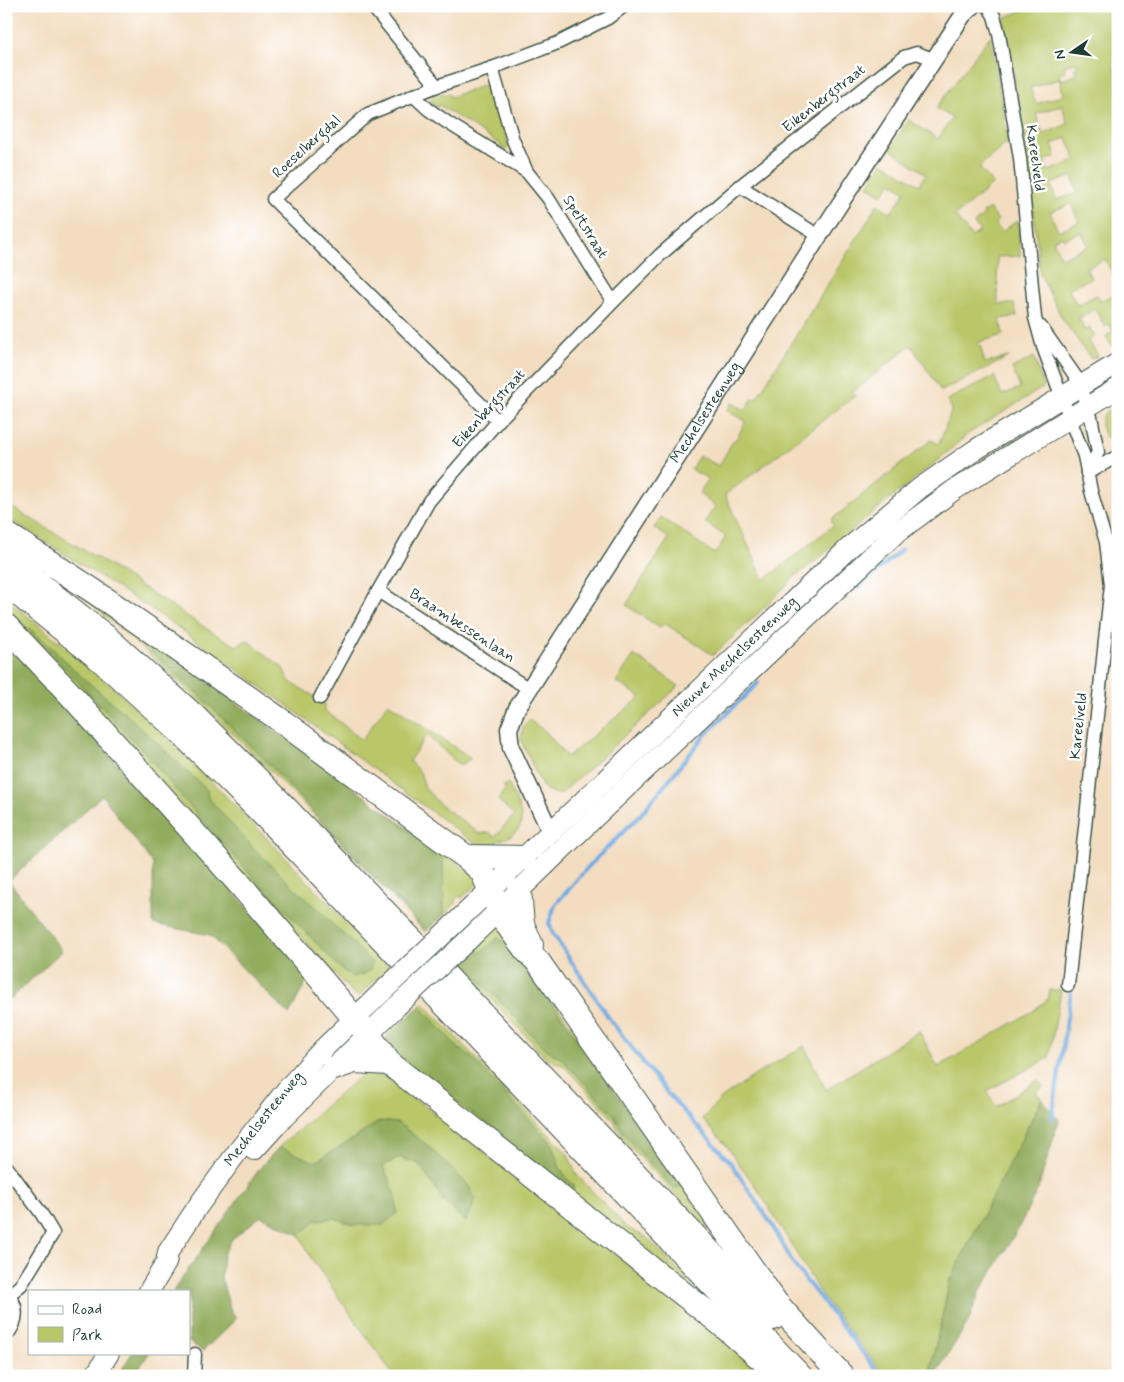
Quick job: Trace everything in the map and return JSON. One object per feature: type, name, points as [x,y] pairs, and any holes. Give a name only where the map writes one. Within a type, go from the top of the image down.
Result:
[{"type":"highway","points":[[6,534],[95,592],[268,711],[482,870],[504,920],[526,950],[539,963],[776,1303],[842,1376]]},
{"type":"highway","points":[[6,558],[106,637],[195,717],[274,796],[827,1376]]},
{"type":"highway","points":[[6,584],[100,659],[177,729],[261,812],[800,1376]]},
{"type":"highway","points":[[6,626],[71,695],[237,881],[362,1026],[389,1063],[719,1322],[781,1376]]},
{"type":"highway","points":[[466,857],[524,858]]},
{"type":"highway","points":[[519,890],[522,924],[539,963]]},
{"type":"highway","points":[[334,1068],[354,1062],[389,1063]]},
{"type":"main road","name":"Nieuwe Mechelsesteenweg","points":[[397,1006],[467,941],[524,858],[850,547],[920,488],[975,450],[1118,362]]},
{"type":"main road","name":"Nieuwe Mechelsesteenweg","points":[[383,991],[453,925],[495,899],[519,890],[894,534],[940,499],[1118,388]]},
{"type":"main road","points":[[551,833],[559,852]]},
{"type":"main road","name":"Mechelsesteenweg","points":[[306,1081],[334,1068],[383,991]]},
{"type":"main road","name":"Mechelsesteenweg","points":[[150,1290],[166,1264],[178,1257],[237,1171],[283,1118],[306,1081],[322,1050],[397,1006]]},
{"type":"main road","points":[[95,1376],[108,1354]]},
{"type":"street","points":[[372,6],[436,86]]},
{"type":"street","name":"Roeselbergdal","points":[[498,421],[273,199],[368,114],[436,86],[492,68],[558,43],[608,18],[624,6]]},
{"type":"street","name":"Mechelsesteenweg","points":[[551,833],[511,748],[509,729],[517,708],[818,236],[963,15],[973,6]]},
{"type":"street","name":"Kareelveld","points":[[988,6],[994,16],[998,34],[1020,158],[1035,318],[1043,347],[1084,456],[1091,491],[1106,542],[1110,585],[1068,984]]},
{"type":"street","name":"Eikenbergstraat","points":[[320,698],[429,500],[498,421],[660,255],[740,186],[904,57],[917,53],[933,60]]},
{"type":"street","name":"Speltstraat","points":[[492,68],[513,140],[528,172],[548,198],[613,302]]},
{"type":"street","name":"Speltstraat","points":[[413,95],[428,109],[448,123],[528,172]]},
{"type":"street","points":[[740,186],[818,236]]},
{"type":"street","name":"Kareelveld","points":[[1035,318],[1076,377],[1088,406],[1098,452],[1087,472]]},
{"type":"street","points":[[1087,472],[1118,456]]},
{"type":"street","name":"Braambessenlaan","points":[[378,591],[529,689]]},
{"type":"street","points":[[6,1166],[53,1233],[21,1285],[7,1294],[13,1301],[16,1317],[14,1326],[6,1336]]},
{"type":"street","points":[[194,1376],[195,1354]]},
{"type":"green space","points":[[1034,6],[1118,6],[1118,60],[1112,62],[1118,78],[1118,284],[1105,259],[1086,268],[1091,278],[1068,289],[1077,305],[1097,295],[1100,301],[1118,293],[1118,344],[1112,347],[1106,336],[1113,331],[1109,324],[1105,327],[1095,309],[1079,318],[1085,331],[1090,328],[1095,336],[1088,340],[1098,356],[1091,359],[1063,320],[1040,274],[1028,156],[1004,18]],"holes":[[[1077,62],[1078,67],[1075,68],[1077,75],[1061,80],[1059,74],[1065,72],[1064,66]],[[1059,79],[1064,95],[1036,104],[1030,88]],[[1062,105],[1068,124],[1043,134],[1036,114]],[[1067,138],[1076,160],[1048,171],[1044,161],[1056,156],[1052,144]],[[1072,176],[1078,193],[1056,200],[1051,184]],[[1071,204],[1079,222],[1058,231],[1050,212]],[[1082,232],[1088,246],[1061,258],[1053,240],[1062,236],[1064,239]]]},
{"type":"green space","points":[[990,36],[1008,142],[979,167],[993,184],[955,216],[972,237],[980,231],[974,224],[989,208],[998,220],[995,223],[1002,232],[1018,220],[1020,256],[997,257],[998,304],[1014,304],[1017,316],[1000,319],[1003,335],[979,342],[985,363],[1009,357],[941,391],[911,345],[853,392],[856,395],[725,495],[764,580],[834,525],[831,520],[931,440],[939,444],[952,409],[947,400],[994,376],[1002,395],[1020,388],[1012,368],[1034,357],[1044,387],[968,434],[792,579],[763,609],[713,655],[664,623],[660,628],[626,605],[669,538],[654,528],[661,517],[715,554],[726,537],[705,522],[715,506],[699,494],[708,479],[691,469],[699,456],[719,466],[746,421],[727,411],[732,403],[745,410],[753,398],[756,399],[877,204],[891,213],[905,192],[891,182],[882,195],[868,186],[882,162],[919,185],[926,174],[890,149],[909,120],[938,139],[952,118],[936,108]]},
{"type":"green space","points":[[491,83],[509,147],[506,150],[439,105],[437,107],[431,103],[433,97],[443,93],[443,95],[448,93],[450,97]]},
{"type":"green space","points":[[1118,405],[1118,440],[1112,442],[1106,437],[1101,421],[1105,413]]},
{"type":"green space","points":[[6,504],[99,559],[236,646],[247,640],[282,667],[290,682],[325,705],[323,709],[362,740],[388,703],[471,758],[460,766],[427,735],[409,761],[420,772],[425,788],[439,804],[480,834],[489,832],[495,837],[514,815],[498,800],[506,788],[503,786],[508,783],[520,810],[520,826],[516,832],[508,837],[496,841],[497,845],[481,846],[469,839],[162,616],[6,517]]},
{"type":"green space","points":[[71,587],[481,880],[462,898],[459,896],[455,900],[457,902],[444,915],[443,857],[425,842],[148,649],[195,691],[262,757],[425,932],[254,754],[164,668]]},
{"type":"green space","points":[[6,599],[87,665],[167,738],[389,967],[359,996],[351,991],[301,937],[61,671],[6,614]]},
{"type":"green space","points":[[29,628],[83,678],[127,715],[207,790],[208,798],[243,837],[372,962],[370,970],[364,974],[352,977],[341,969],[252,876],[144,752]]},
{"type":"green space","points":[[150,641],[341,778],[443,857],[444,915],[426,931],[262,757],[195,691],[148,649]]},
{"type":"green space","points":[[6,645],[57,697],[309,976],[289,1015],[210,935],[153,924],[153,864],[102,795],[9,881],[62,951],[6,1003]]},
{"type":"green space","points":[[634,655],[679,686],[561,794],[549,791],[542,786],[521,740],[523,727],[529,720],[546,732],[567,757],[641,697],[616,682]]},
{"type":"green space","points":[[501,925],[722,1244],[622,1138],[614,1120],[564,1066],[547,1058],[536,1048],[460,966],[462,964],[550,1052],[561,1058],[614,1115],[624,1134],[681,1185],[537,982],[506,943],[498,938],[480,953],[476,950]]},
{"type":"green space","points":[[498,938],[506,943],[537,982],[681,1186],[675,1189],[624,1134],[614,1115],[561,1058],[545,1048],[462,964],[476,950],[480,953]]},
{"type":"green space","points":[[1050,990],[1061,990],[1049,1058],[987,1091],[996,1107],[1038,1080],[1043,1087],[1036,1092],[1042,1099],[950,1280],[929,1376],[885,1376],[822,1296],[760,1193],[725,1144],[702,1119],[722,1098],[757,1074],[804,1046],[826,1090],[919,1031],[938,1067],[1033,1011],[1048,999]]},
{"type":"green space","points":[[423,1003],[567,1153],[577,1175],[627,1228],[646,1237],[700,1291],[698,1293],[408,1067],[383,1039],[387,1036],[388,1041],[415,1069],[482,1120],[574,1185],[559,1166],[552,1144],[545,1135],[466,1052],[449,1039],[420,1006]]},
{"type":"green space","points":[[420,1006],[460,1050],[466,1052],[545,1135],[552,1144],[559,1166],[574,1185],[572,1193],[483,1121],[414,1069],[392,1046],[387,1036]]},
{"type":"green space","points":[[364,1073],[386,1076],[583,1229],[767,1376],[394,1376],[311,1258],[300,1235],[316,1220],[335,1218],[354,1225],[391,1183],[383,1166],[399,1157],[419,1164],[444,1201],[466,1222],[476,1199],[380,1121],[314,1163],[279,1147]]},
{"type":"green space","points":[[1042,1099],[1059,1120],[1038,1189],[1019,1227],[979,1294],[968,1322],[936,1374],[929,1376],[950,1280]]},
{"type":"green space","points":[[380,1121],[398,1123],[427,1145],[468,1185],[476,1199],[466,1222],[444,1201],[419,1164],[399,1157],[383,1166],[396,1196],[397,1213],[383,1225],[354,1225],[335,1218],[316,1220],[300,1235],[261,1216],[232,1239],[223,1255],[221,1278],[231,1311],[237,1318],[203,1351],[190,1343],[190,1290],[174,1290],[260,1168],[279,1147],[315,1162]]},
{"type":"green space","points":[[131,1354],[148,1354],[134,1376],[118,1376]]},
{"type":"waterway","points":[[858,588],[901,550]]},
{"type":"waterway","points":[[758,683],[706,734],[642,813],[588,867],[555,905],[549,923],[553,934],[611,1021],[667,1093],[731,1163],[773,1227],[794,1265],[881,1376]]},
{"type":"waterway","points":[[1052,1119],[1071,992]]}]
